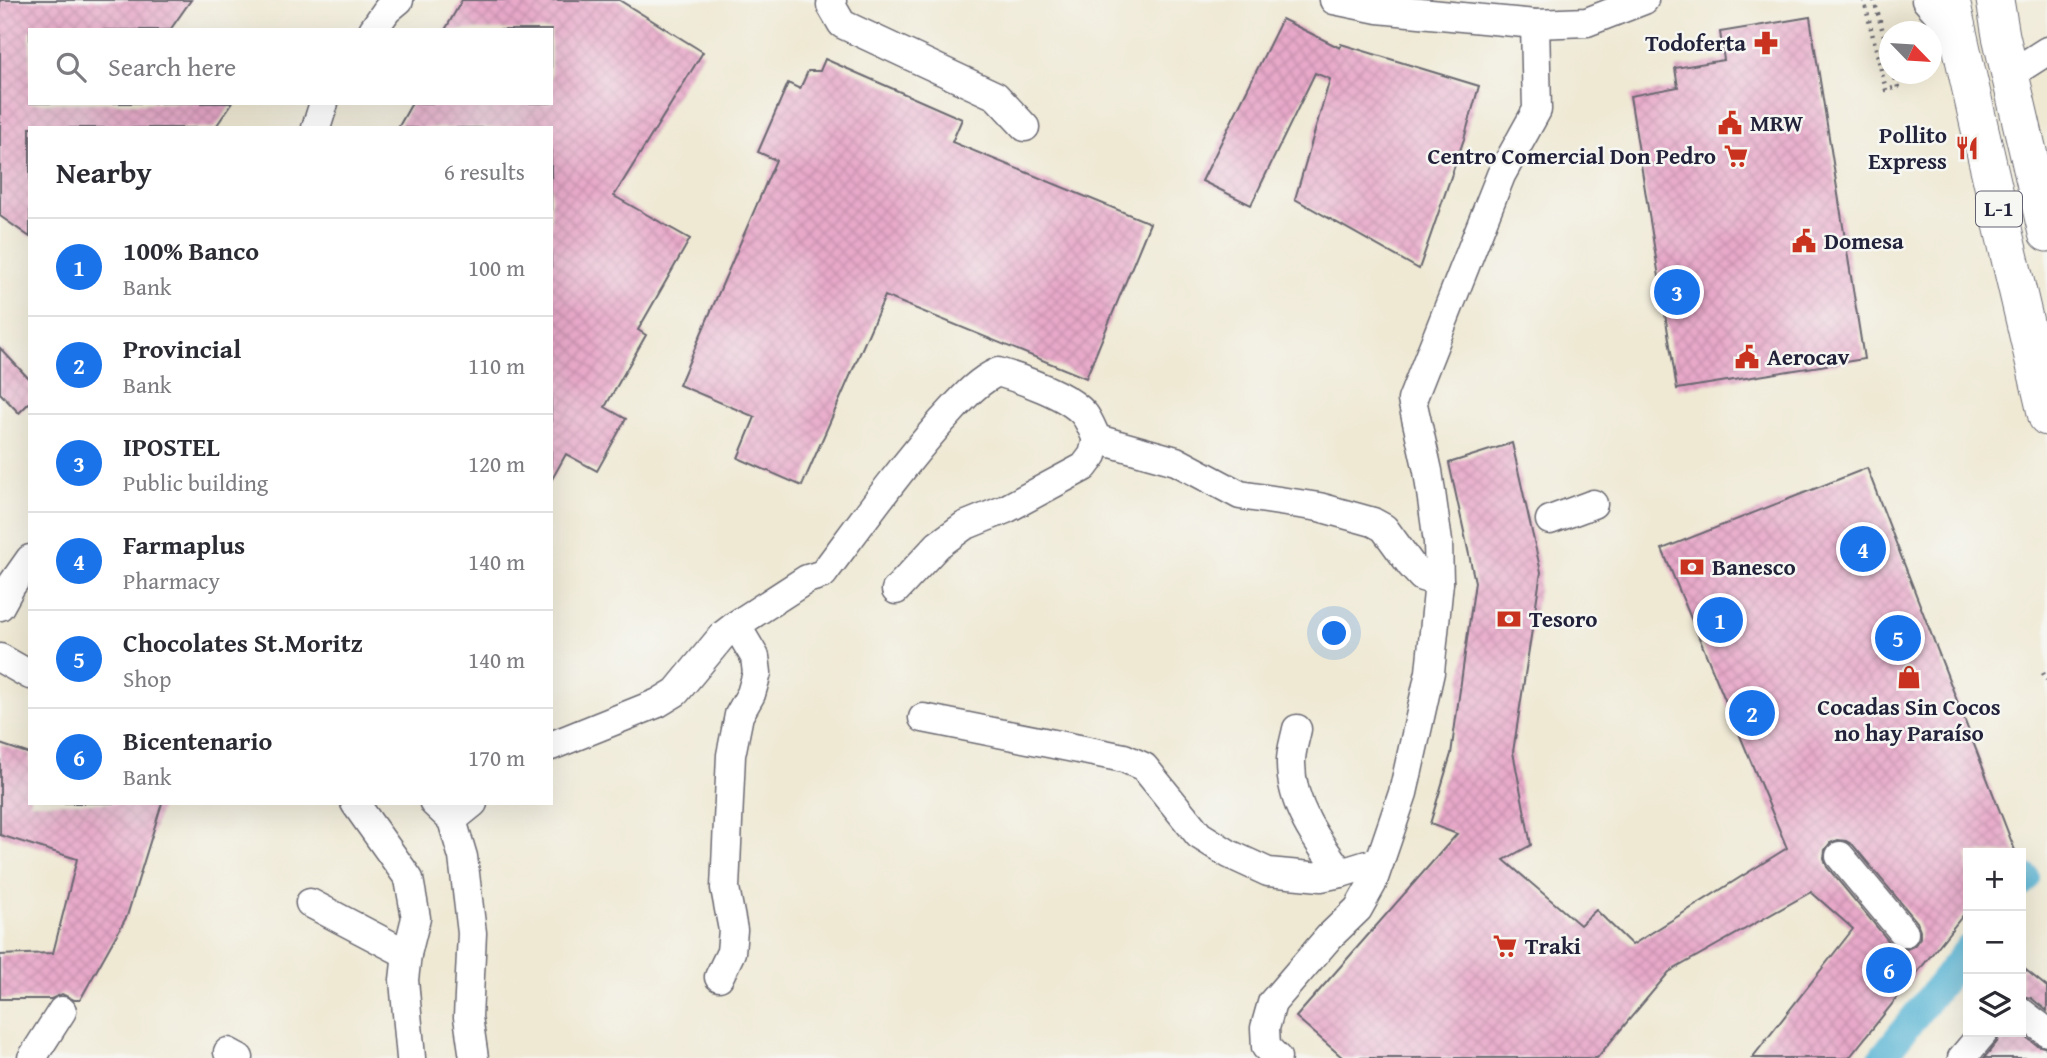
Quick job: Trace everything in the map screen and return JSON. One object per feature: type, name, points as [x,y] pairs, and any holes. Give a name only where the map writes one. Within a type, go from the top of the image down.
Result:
[{"type":"main road","name":"L-1","points":[[1951,0],[2047,417]]},
{"type":"main road","name":"L-1","points":[[1996,0],[2001,36],[2033,64],[2047,233]]},
{"type":"street","points":[[374,28],[387,10],[399,0]]},
{"type":"street","points":[[832,0],[831,5],[842,24],[996,96],[1025,127]]},
{"type":"street","points":[[1334,0],[1378,9],[1535,24],[1587,22],[1644,0]]},
{"type":"street","points":[[1926,0],[1959,37]]},
{"type":"street","points":[[1277,1058],[1266,1046],[1265,1028],[1272,1003],[1328,937],[1358,909],[1372,884],[1404,793],[1427,685],[1439,582],[1438,542],[1428,471],[1412,400],[1501,175],[1537,110],[1535,24]]},
{"type":"street","points":[[317,126],[323,105]]},
{"type":"street","points":[[553,745],[658,704],[676,692],[723,635],[807,579],[823,573],[917,450],[964,397],[986,377],[998,372],[1026,381],[1055,395],[1084,414],[1097,439],[1093,455],[1084,467],[1006,509],[964,526],[938,545],[896,590]]},
{"type":"street","points":[[1097,439],[1176,461],[1240,495],[1319,507],[1373,522],[1384,528],[1422,578],[1439,582]]},
{"type":"street","points":[[1550,520],[1593,504]]},
{"type":"street","points":[[0,606],[28,562]]},
{"type":"street","points":[[719,978],[731,952],[733,930],[725,888],[731,755],[739,715],[751,694],[757,673],[755,657],[736,625]]},
{"type":"street","points":[[0,658],[28,675]]},
{"type":"street","points":[[923,718],[1124,758],[1144,767],[1199,835],[1229,854],[1269,872],[1321,877],[1380,861]]},
{"type":"street","points":[[1297,729],[1291,761],[1297,803],[1320,844],[1341,873]]},
{"type":"street","points":[[356,805],[409,879],[416,918],[404,979],[411,1058]]},
{"type":"street","points":[[453,809],[463,857],[472,933],[468,1017],[471,1051]]},
{"type":"street","points":[[1840,856],[1904,933]]},
{"type":"street","points":[[310,903],[407,954]]},
{"type":"street","points":[[32,1058],[62,1011]]},
{"type":"street","points":[[2026,1016],[2047,1032]]},
{"type":"street","points":[[1962,1058],[1980,1037]]},
{"type":"path","points":[[1864,0],[1879,61]]},
{"type":"path","points":[[1874,0],[1880,21]]},
{"type":"path","points":[[1885,84],[1886,90],[1898,87],[1897,84]]},
{"type":"path","points":[[2043,673],[2047,680]]},
{"type":"building","points":[[0,0],[191,0],[171,28],[28,28],[28,105],[231,105],[216,126],[28,126],[28,236],[0,216]]},
{"type":"building","points":[[462,0],[619,0],[703,52],[614,196],[690,239],[638,330],[646,335],[605,407],[626,419],[597,471],[566,454],[553,477],[553,126],[399,126],[411,105],[553,105],[553,28],[446,28]]},
{"type":"building","name":"Centro Comercial Don Pedro","points":[[1810,17],[1864,359],[1677,389],[1630,96],[1678,87],[1675,68],[1724,60],[1720,32]]},
{"type":"building","points":[[1282,19],[1340,48],[1341,44],[1479,86],[1464,139],[1419,269],[1295,199],[1330,79],[1315,73],[1251,205],[1202,181]]},
{"type":"building","points":[[825,59],[962,119],[952,142],[1150,223],[1086,378],[885,296],[802,486],[738,458],[755,417],[679,385],[776,160],[758,152],[788,83],[800,89],[808,71],[820,71]]},
{"type":"building","points":[[0,348],[28,378],[28,404],[19,413],[0,393]]},
{"type":"building","points":[[1512,443],[1541,572],[1513,752],[1531,845],[1504,860],[1580,925],[1596,910],[1632,945],[1787,848],[1662,549],[1867,468],[2014,848],[1963,848],[1963,915],[1849,1058],[1752,1058],[1853,929],[1811,892],[1669,972],[1597,1058],[1343,1058],[1296,1017],[1457,834],[1430,824],[1451,754],[1475,582],[1449,463]],"holes":[[[1838,840],[1853,845],[1917,922],[1920,938],[1914,946],[1899,949],[1891,944],[1827,867],[1824,858],[1830,843]]]},
{"type":"building","points":[[0,744],[28,753],[28,805],[161,805],[127,916],[80,1000],[62,994],[51,999],[0,999],[0,955],[53,953],[77,859],[0,835]]},
{"type":"building","points":[[2026,970],[2047,987],[2047,1011],[2026,997]]},
{"type":"building","points":[[1998,1037],[2026,1037],[2047,1048],[2047,1058],[1984,1058]]},
{"type":"waterway","points":[[1882,1058],[1963,955]]},
{"type":"place","name":"Todoferta","points":[[1766,43]]},
{"type":"place","name":"MRW","points":[[1730,123]]},
{"type":"place","name":"Pollito Express","points":[[1967,148]]},
{"type":"place","name":"Centro Comercial Don Pedro","points":[[1736,156]]},
{"type":"place","name":"Domesa","points":[[1804,241]]},
{"type":"place","name":"IPOSTEL","points":[[1677,292]]},
{"type":"place","name":"Aerocav","points":[[1747,357]]},
{"type":"place","name":"Farmaplus","points":[[1863,549]]},
{"type":"place","name":"Banesco","points":[[1692,567]]},
{"type":"place","name":"Tesoro","points":[[1509,619]]},
{"type":"place","name":"100% Banco","points":[[1720,620]]},
{"type":"place","name":"Chocolates St.Moritz","points":[[1898,638]]},
{"type":"place","name":"Cocadas Sin Cocos no hay Paraíso","points":[[1909,677]]},
{"type":"place","name":"Provincial","points":[[1752,713]]},
{"type":"place","name":"Traki","points":[[1505,946]]},
{"type":"place","name":"Bicentenario","points":[[1889,970]]}]
